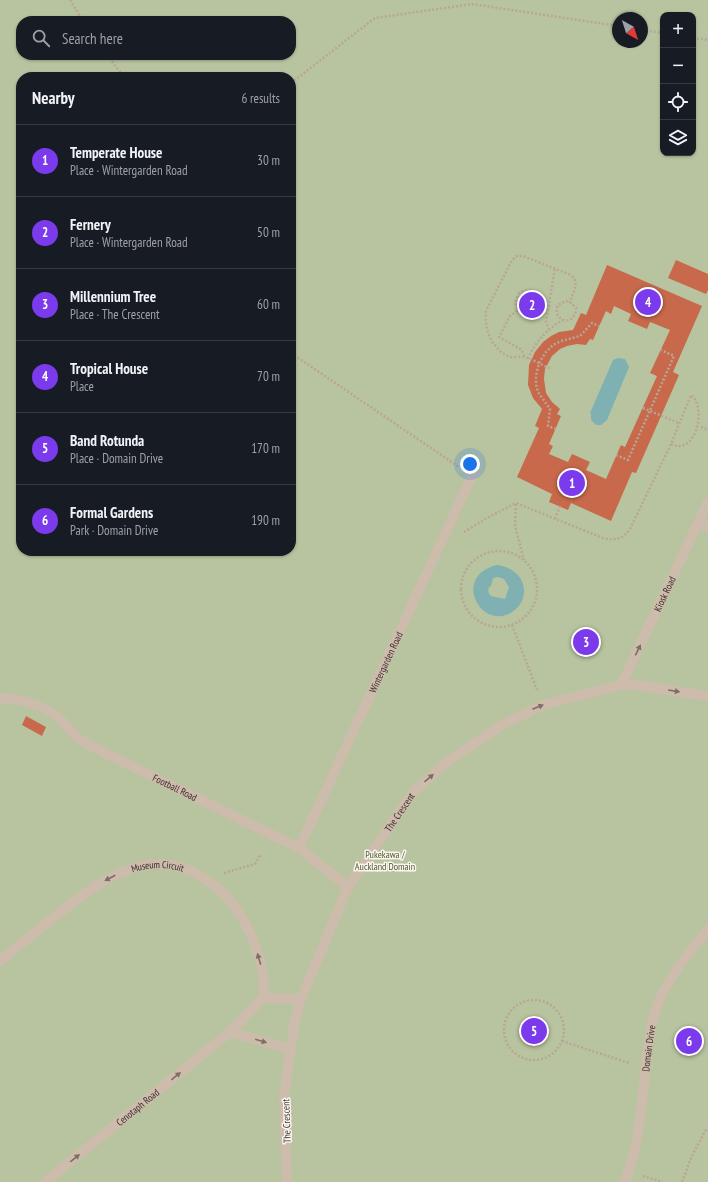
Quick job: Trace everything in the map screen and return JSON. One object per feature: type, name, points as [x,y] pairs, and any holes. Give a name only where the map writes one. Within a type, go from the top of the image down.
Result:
[{"type":"street","name":"Wintergarden Road","points":[[298,848],[472,476]]},
{"type":"street","name":"Kiosk Road","points":[[621,685],[703,526],[708,502]]},
{"type":"street","name":"The Crescent","points":[[287,1182],[284,1095],[294,1025],[301,999],[348,887],[413,792],[447,762],[502,725],[543,705],[621,685],[636,685],[708,696]]},
{"type":"street","name":"Football Road","points":[[0,698],[26,701],[43,708],[57,716],[78,738],[298,848],[348,887]]},
{"type":"street","name":"Museum Circuit","points":[[0,961],[83,894],[108,878],[126,870],[144,865],[159,864],[176,866],[190,870],[204,877],[232,902],[250,933],[259,960],[264,982],[263,998]]},
{"type":"street","name":"Domain Drive","points":[[625,1182],[633,1159],[642,1104],[651,1030],[658,1004],[669,980],[683,959],[708,930]]},
{"type":"street","points":[[263,998],[301,999]]},
{"type":"street","name":"Cenotaph Road","points":[[45,1182],[230,1032],[263,998]]},
{"type":"street","points":[[230,1032],[291,1050]]},
{"type":"path","points":[[70,0],[79,16]]},
{"type":"path","points":[[296,79],[374,18],[472,4],[612,25]]},
{"type":"path","points":[[648,31],[660,33]]},
{"type":"path","points":[[696,38],[708,40]]},
{"type":"path","points":[[111,60],[120,72]]},
{"type":"path","points":[[550,368],[524,357],[509,357],[499,350],[492,341],[487,330],[485,319],[486,311],[512,260],[517,256],[523,256],[571,275],[576,284],[570,302]]},
{"type":"path","points":[[549,330],[546,322],[555,268]]},
{"type":"path","points":[[527,290],[534,291],[538,294],[541,305],[536,313],[527,316],[523,315],[518,310],[515,302],[519,293],[527,290]]},
{"type":"path","points":[[528,359],[532,349],[549,330],[563,320],[566,321],[571,319],[575,314],[576,308],[570,302],[566,301],[561,303],[557,308],[558,316],[563,320]]},
{"type":"path","points":[[518,310],[510,316],[499,337],[522,350],[524,357]]},
{"type":"path","points":[[556,429],[548,426],[550,409],[542,400],[537,388],[536,376],[539,364],[546,352],[553,345],[561,341],[580,336],[592,323],[600,326]]},
{"type":"path","points":[[616,455],[628,460],[674,356],[661,350]]},
{"type":"path","points":[[296,356],[472,476]]},
{"type":"path","points":[[464,533],[487,518],[516,503],[604,538],[615,540],[621,538],[630,529],[671,444],[691,395],[700,400]]},
{"type":"path","points":[[643,408],[679,423]]},
{"type":"path","points":[[671,444],[680,447],[689,444],[694,439],[703,421]]},
{"type":"path","points":[[701,427],[708,430]]},
{"type":"path","points":[[516,503],[515,526],[524,560]]},
{"type":"path","points":[[555,519],[560,506]]},
{"type":"path","points":[[499,551],[512,553],[524,560],[532,570],[536,583],[537,596],[532,609],[524,619],[512,625],[499,628],[486,626],[474,619],[465,609],[460,596],[461,582],[465,570],[474,560],[486,553],[499,551]]},
{"type":"path","points":[[512,625],[543,705]]},
{"type":"path","points":[[224,873],[255,864],[260,855]]},
{"type":"path","points":[[528,1002],[542,1002],[551,1006],[560,1017],[564,1031],[562,1041],[550,1056],[541,1060],[521,1058],[513,1052],[507,1044],[505,1025],[508,1016],[514,1008],[528,1002]]},
{"type":"path","points":[[562,1041],[629,1063]]},
{"type":"path","points":[[682,1182],[691,1158],[705,1131],[708,1129]]},
{"type":"path","points":[[643,1176],[663,1182]]},
{"type":"green space","name":"Pukekawa / Auckland Domain","points":[[0,0],[708,0],[708,1182],[0,1182]]},
{"type":"water","points":[[618,358],[625,359],[629,367],[607,420],[601,425],[596,425],[591,420],[590,413],[613,360]]},
{"type":"water","points":[[497,565],[509,568],[518,576],[521,580],[524,591],[523,598],[519,606],[514,611],[501,616],[490,615],[482,609],[476,600],[473,590],[476,580],[483,571]],"holes":[[[498,577],[504,579],[509,587],[505,599],[491,596],[488,590],[491,586],[493,578]]]},
{"type":"building","points":[[676,260],[708,274],[708,290],[706,294],[668,278]]},
{"type":"building","points":[[607,265],[702,306],[673,372],[679,375],[636,473],[632,472],[611,521],[571,503],[568,510],[549,502],[552,494],[517,477],[539,428],[535,426],[542,409],[533,398],[528,385],[529,365],[535,352],[543,342],[559,332],[573,330],[581,313],[586,315]],"holes":[[[614,306],[631,314],[628,321],[647,329],[650,322],[670,330],[650,373],[657,376],[625,447],[621,445],[606,479],[586,470],[590,462],[572,454],[568,462],[549,454],[553,446],[549,444],[561,416],[557,414],[560,409],[552,402],[546,393],[544,379],[545,369],[552,356],[560,349],[577,344],[586,345],[590,339],[593,340],[606,311],[611,314]]]},
{"type":"building","points":[[26,716],[46,727],[42,736],[22,725]]},
{"type":"building","points":[[534,1016],[540,1017],[548,1025],[548,1037],[540,1045],[534,1046],[528,1045],[520,1037],[519,1031],[520,1025],[528,1017]]},
{"type":"place","name":"Tropical House","points":[[648,302]]},
{"type":"place","name":"Fernery","points":[[532,305]]},
{"type":"place","name":"Temperate House","points":[[572,483]]},
{"type":"place","name":"Millennium Tree","points":[[586,642]]},
{"type":"place","name":"Band Rotunda","points":[[534,1031]]},
{"type":"place","name":"Formal Gardens","points":[[689,1041]]}]
